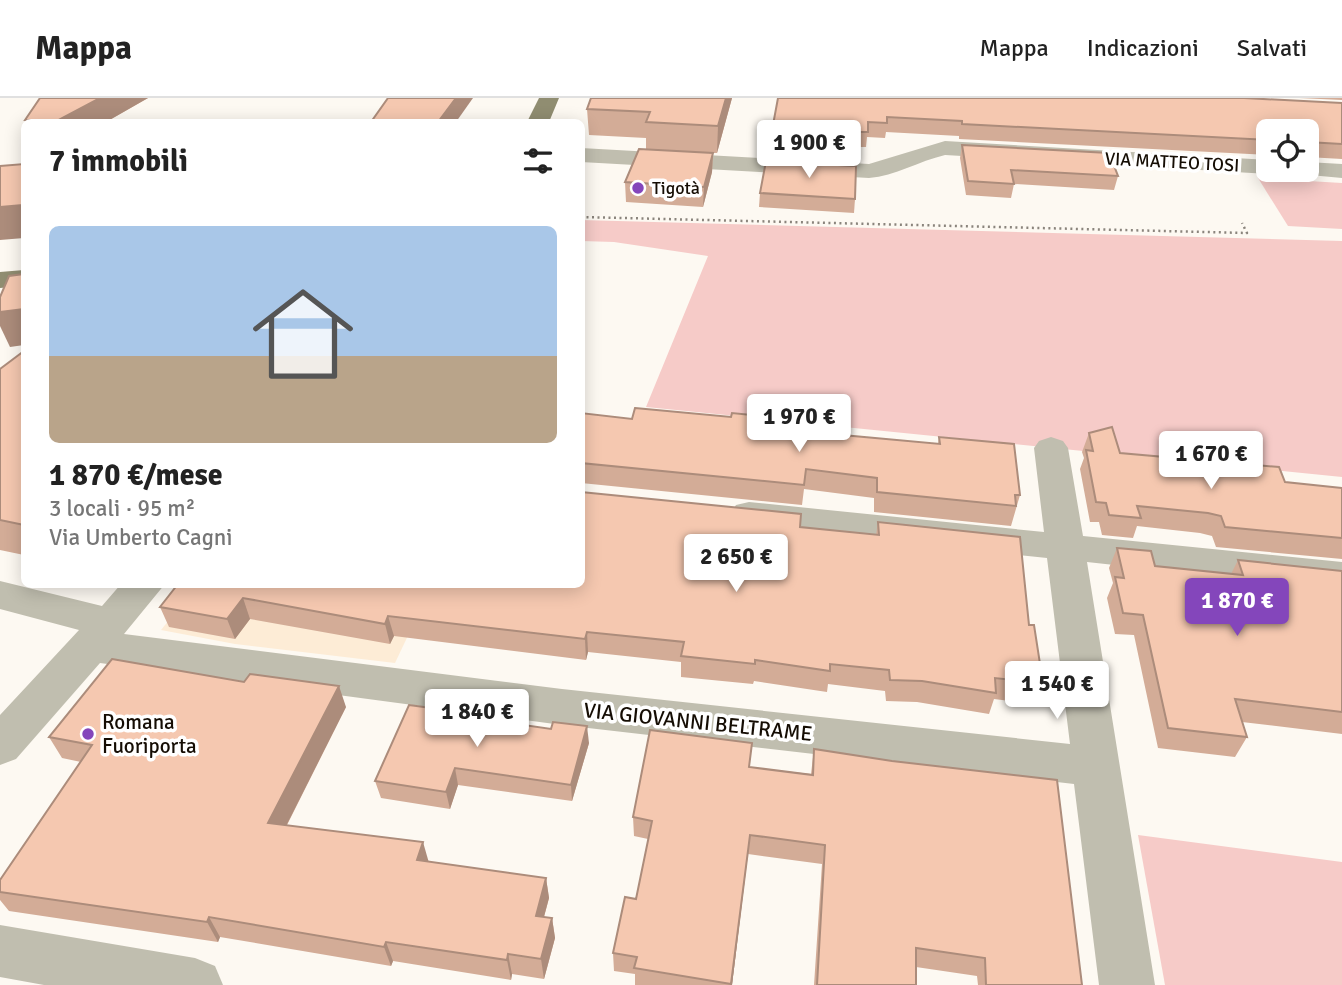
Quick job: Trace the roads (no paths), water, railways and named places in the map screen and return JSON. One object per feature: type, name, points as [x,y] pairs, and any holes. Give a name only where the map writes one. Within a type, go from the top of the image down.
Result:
[{"type":"main road","points":[[539,119],[549,98]]},
{"type":"street","name":"VIA MATTEO TOSI","points":[[585,155],[869,171],[881,170],[913,156],[945,148],[1256,166]]},
{"type":"street","points":[[1319,170],[1342,171]]},
{"type":"street","points":[[1051,448],[1126,985]]},
{"type":"street","points":[[720,511],[1342,576]]},
{"type":"street","points":[[0,746],[141,588]]},
{"type":"street","name":"VIA GIOVANNI BELTRAME","points":[[0,595],[101,634],[562,707],[1097,767]]},
{"type":"street","points":[[0,951],[195,985]]},
{"type":"place","name":"Tigotà","points":[[638,188]]},
{"type":"place","name":"Romana Fuoriporta","points":[[88,734]]}]
